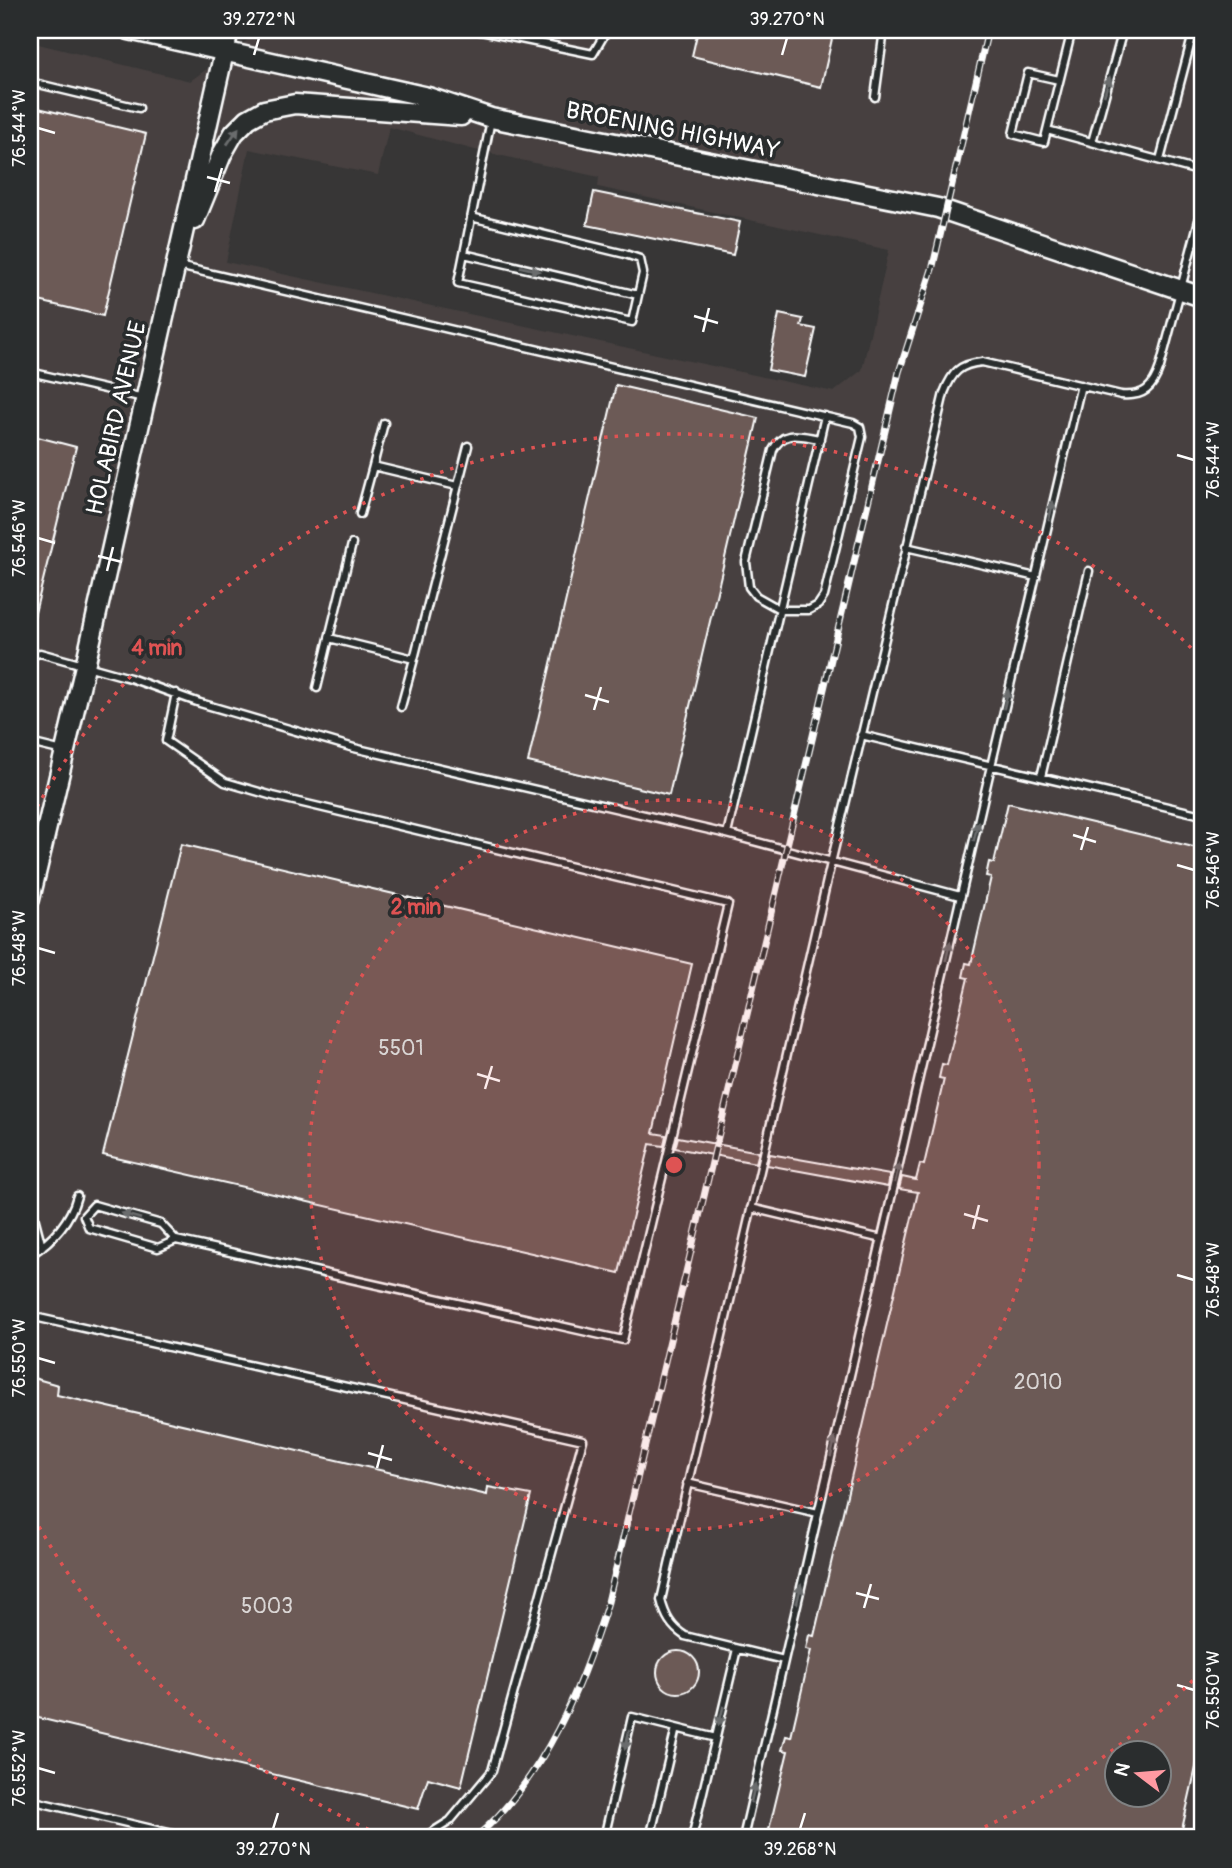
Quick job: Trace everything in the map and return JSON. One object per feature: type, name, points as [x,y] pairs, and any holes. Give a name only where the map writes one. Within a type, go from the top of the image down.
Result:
[{"type":"main road","name":"BROENING HIGHWAY","points":[[136,30],[428,97],[491,118],[938,208],[1202,297]]},
{"type":"main road","name":"HOLABIRD AVENUE","points":[[30,899],[229,30]]},
{"type":"main road","points":[[177,266],[222,154],[234,133],[248,119],[264,110],[295,104],[491,118]]},
{"type":"lane","points":[[476,30],[593,54],[607,30]]},
{"type":"lane","points":[[875,97],[884,30]]},
{"type":"lane","points":[[1059,80],[1028,73],[1013,134],[1044,142],[1072,30]]},
{"type":"lane","points":[[1091,142],[1123,30]]},
{"type":"lane","points":[[1160,160],[1194,30]]},
{"type":"lane","points":[[30,82],[139,108]]},
{"type":"lane","points":[[471,217],[640,259],[643,273],[632,322],[458,283],[471,217],[491,118]]},
{"type":"lane","points":[[1047,130],[1202,172]]},
{"type":"lane","points":[[784,1660],[685,1636],[672,1625],[663,1607],[663,1591],[934,428],[948,381],[963,365],[982,362],[1129,396],[1141,394],[1150,388],[1160,367],[1202,209]]},
{"type":"lane","points":[[464,254],[638,295]]},
{"type":"lane","points":[[177,266],[853,423],[860,428],[862,438],[824,596],[818,605],[809,610],[781,610],[756,596],[749,587],[746,577],[749,549],[773,450],[778,440],[786,436],[820,439]]},
{"type":"lane","points":[[30,372],[146,398]]},
{"type":"lane","points":[[743,1838],[1081,385]]},
{"type":"lane","points":[[727,834],[825,416]]},
{"type":"lane","points":[[360,514],[384,423]]},
{"type":"lane","points":[[401,708],[468,446]]},
{"type":"lane","points":[[373,466],[457,486]]},
{"type":"lane","points":[[317,688],[352,544]]},
{"type":"lane","points":[[906,547],[1036,577]]},
{"type":"lane","points":[[1041,778],[1089,571]]},
{"type":"lane","points":[[329,638],[414,659]]},
{"type":"lane","points":[[30,656],[40,653],[354,748],[727,834],[960,896]]},
{"type":"lane","points":[[84,1216],[94,1205],[161,1224],[176,1240],[623,1340],[728,904],[273,796],[225,782],[166,741],[176,693]]},
{"type":"lane","points":[[861,735],[1202,815]]},
{"type":"lane","points":[[30,743],[65,752]]},
{"type":"lane","points":[[30,1255],[42,1247],[72,1213],[77,1196]]},
{"type":"lane","points":[[751,1208],[882,1239]]},
{"type":"lane","points":[[32,1209],[42,1247]]},
{"type":"lane","points":[[72,1213],[84,1216]]},
{"type":"lane","points":[[84,1216],[89,1228],[146,1245],[158,1248],[176,1240]]},
{"type":"lane","points":[[30,1316],[583,1440],[492,1771],[450,1821],[423,1838]]},
{"type":"lane","points":[[687,1483],[818,1513]]},
{"type":"lane","points":[[692,1838],[737,1649]]},
{"type":"lane","points":[[604,1838],[632,1717],[716,1738]]},
{"type":"lane","points":[[650,1838],[676,1728]]},
{"type":"lane","points":[[30,1800],[190,1838]]},
{"type":"shaded area","points":[[262,30],[1202,30],[1202,1838],[30,1838],[30,42],[190,81]],"holes":[[[389,127],[475,150],[599,177],[598,187],[889,250],[862,370],[834,392],[226,262],[249,149],[378,175]]]},
{"type":"building","points":[[698,30],[834,30],[821,87],[692,56]]},
{"type":"building","points":[[30,106],[146,134],[103,316],[30,299]]},
{"type":"building","points":[[594,192],[740,222],[733,255],[587,225]]},
{"type":"building","points":[[779,314],[803,319],[801,326],[816,329],[805,377],[768,370]]},
{"type":"building","points":[[616,385],[758,418],[669,795],[528,762]]},
{"type":"building","points":[[30,435],[76,447],[34,617],[30,616]]},
{"type":"building","points":[[1008,803],[1202,849],[1202,1741],[1180,1838],[767,1838],[788,1751],[782,1750],[786,1736],[791,1737],[811,1650],[806,1649],[809,1635],[814,1636],[918,1192],[899,1189],[902,1177],[916,1180],[920,1164],[924,1165],[944,1079],[939,1078],[942,1064],[947,1065],[968,978],[963,977],[966,963],[971,964],[991,877],[986,876],[989,862],[994,863]]},
{"type":"building","points":[[181,844],[692,964],[653,1133],[666,1135],[664,1146],[650,1144],[619,1273],[103,1155]]},
{"type":"building","points":[[678,1137],[759,1152],[756,1163],[675,1148]]},
{"type":"building","points":[[770,1154],[890,1175],[888,1187],[767,1165]]},
{"type":"building","points":[[30,1377],[58,1385],[57,1395],[487,1495],[488,1487],[531,1495],[461,1787],[428,1778],[418,1809],[30,1716]]},
{"type":"building","points":[[678,1651],[693,1657],[699,1672],[693,1687],[678,1693],[663,1687],[657,1672],[663,1657]]},
{"type":"railway","points":[[475,1838],[522,1788],[558,1730],[586,1667],[608,1602],[899,372],[933,266],[988,30]]}]
